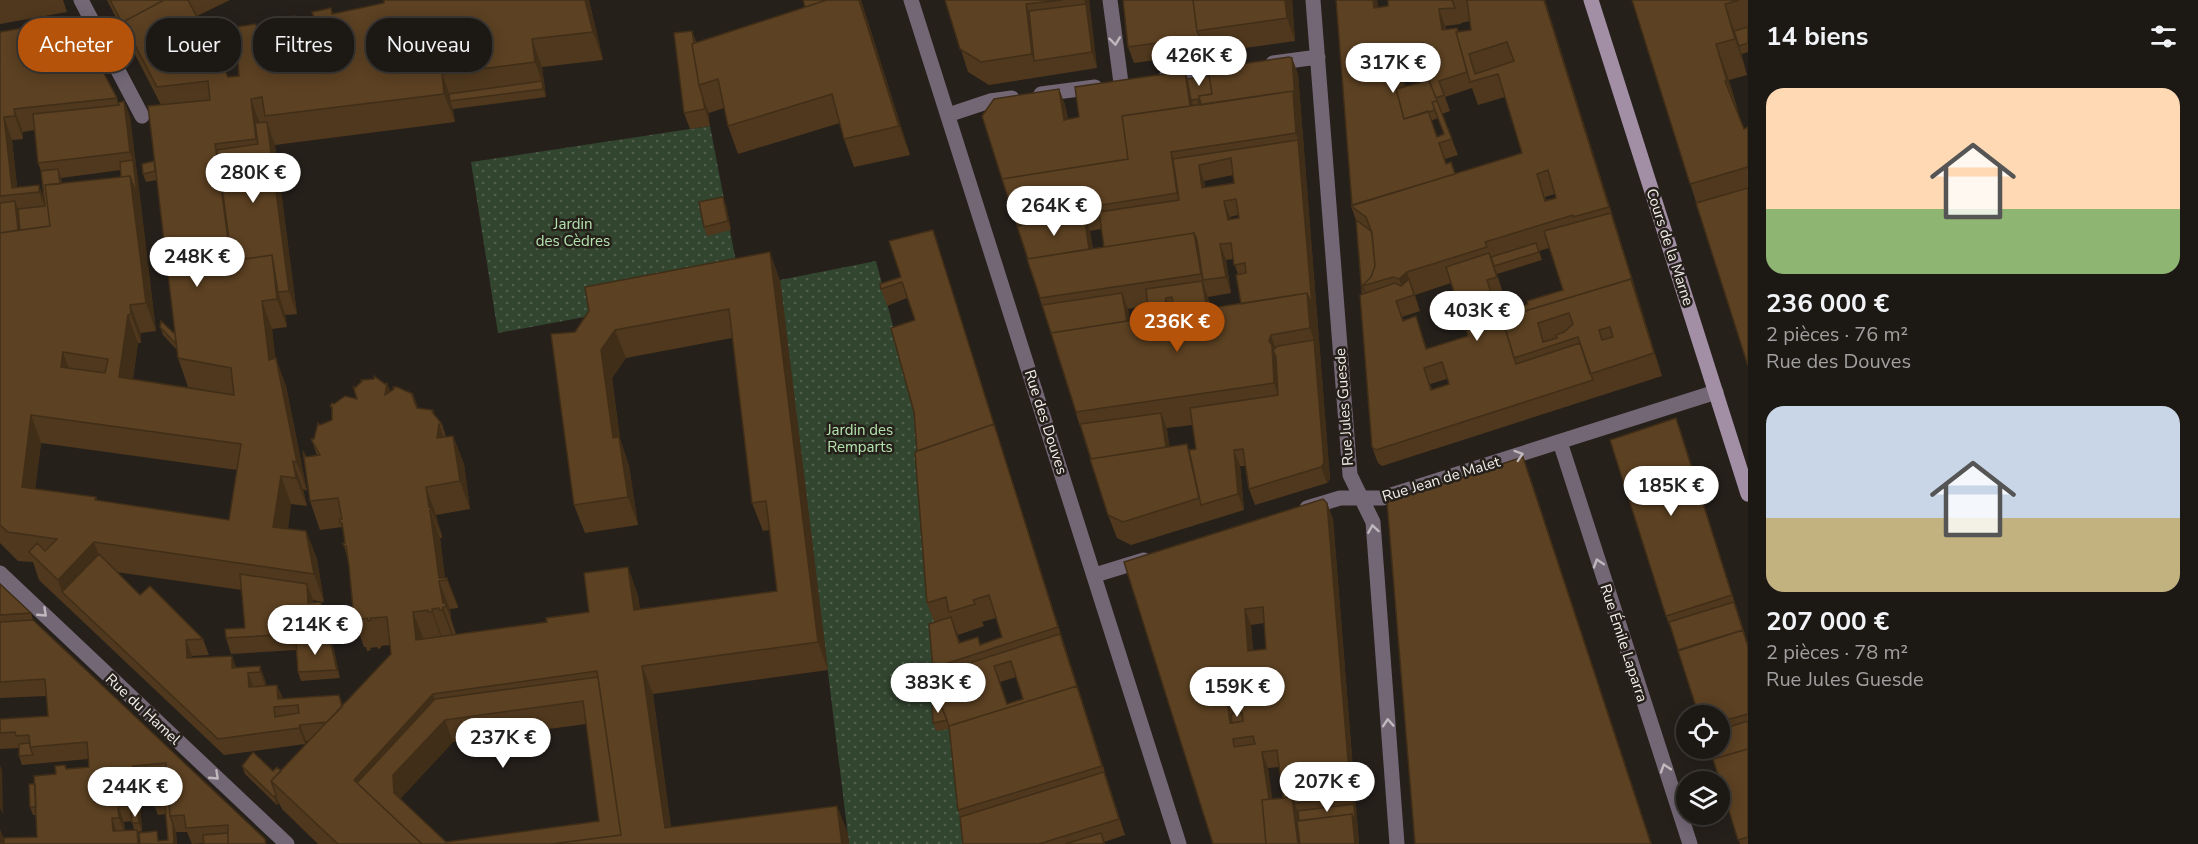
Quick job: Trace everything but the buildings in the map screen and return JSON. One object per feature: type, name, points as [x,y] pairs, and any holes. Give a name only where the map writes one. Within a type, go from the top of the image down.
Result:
[{"type":"main road","name":"Cours de la Marne","points":[[1591,0],[1748,494]]},
{"type":"street","points":[[81,0],[90,18]]},
{"type":"street","name":"Rue des Douves","points":[[911,0],[1179,844]]},
{"type":"street","points":[[948,115],[990,101],[1126,82],[1110,0]]},
{"type":"street","name":"Rue Jules Guesde","points":[[1313,0],[1350,475],[1373,522],[1397,844]]},
{"type":"street","points":[[1155,78],[1318,57]]},
{"type":"street","points":[[119,72],[142,116]]},
{"type":"street","name":"Rue Jean de Malet","points":[[1295,512],[1340,498],[1382,498],[1716,392]]},
{"type":"street","name":"Rue Émile Laparra","points":[[1560,442],[1690,844]]},
{"type":"street","points":[[1095,575],[1162,554]]},
{"type":"street","name":"Rue du Hamel","points":[[0,573],[286,844]]},
{"type":"green space","name":"Jardin des Cèdres","points":[[710,126],[741,288],[498,333],[471,162]]},
{"type":"green space","name":"Jardin des Remparts","points":[[876,261],[920,429],[967,844],[849,844],[780,280]]}]
